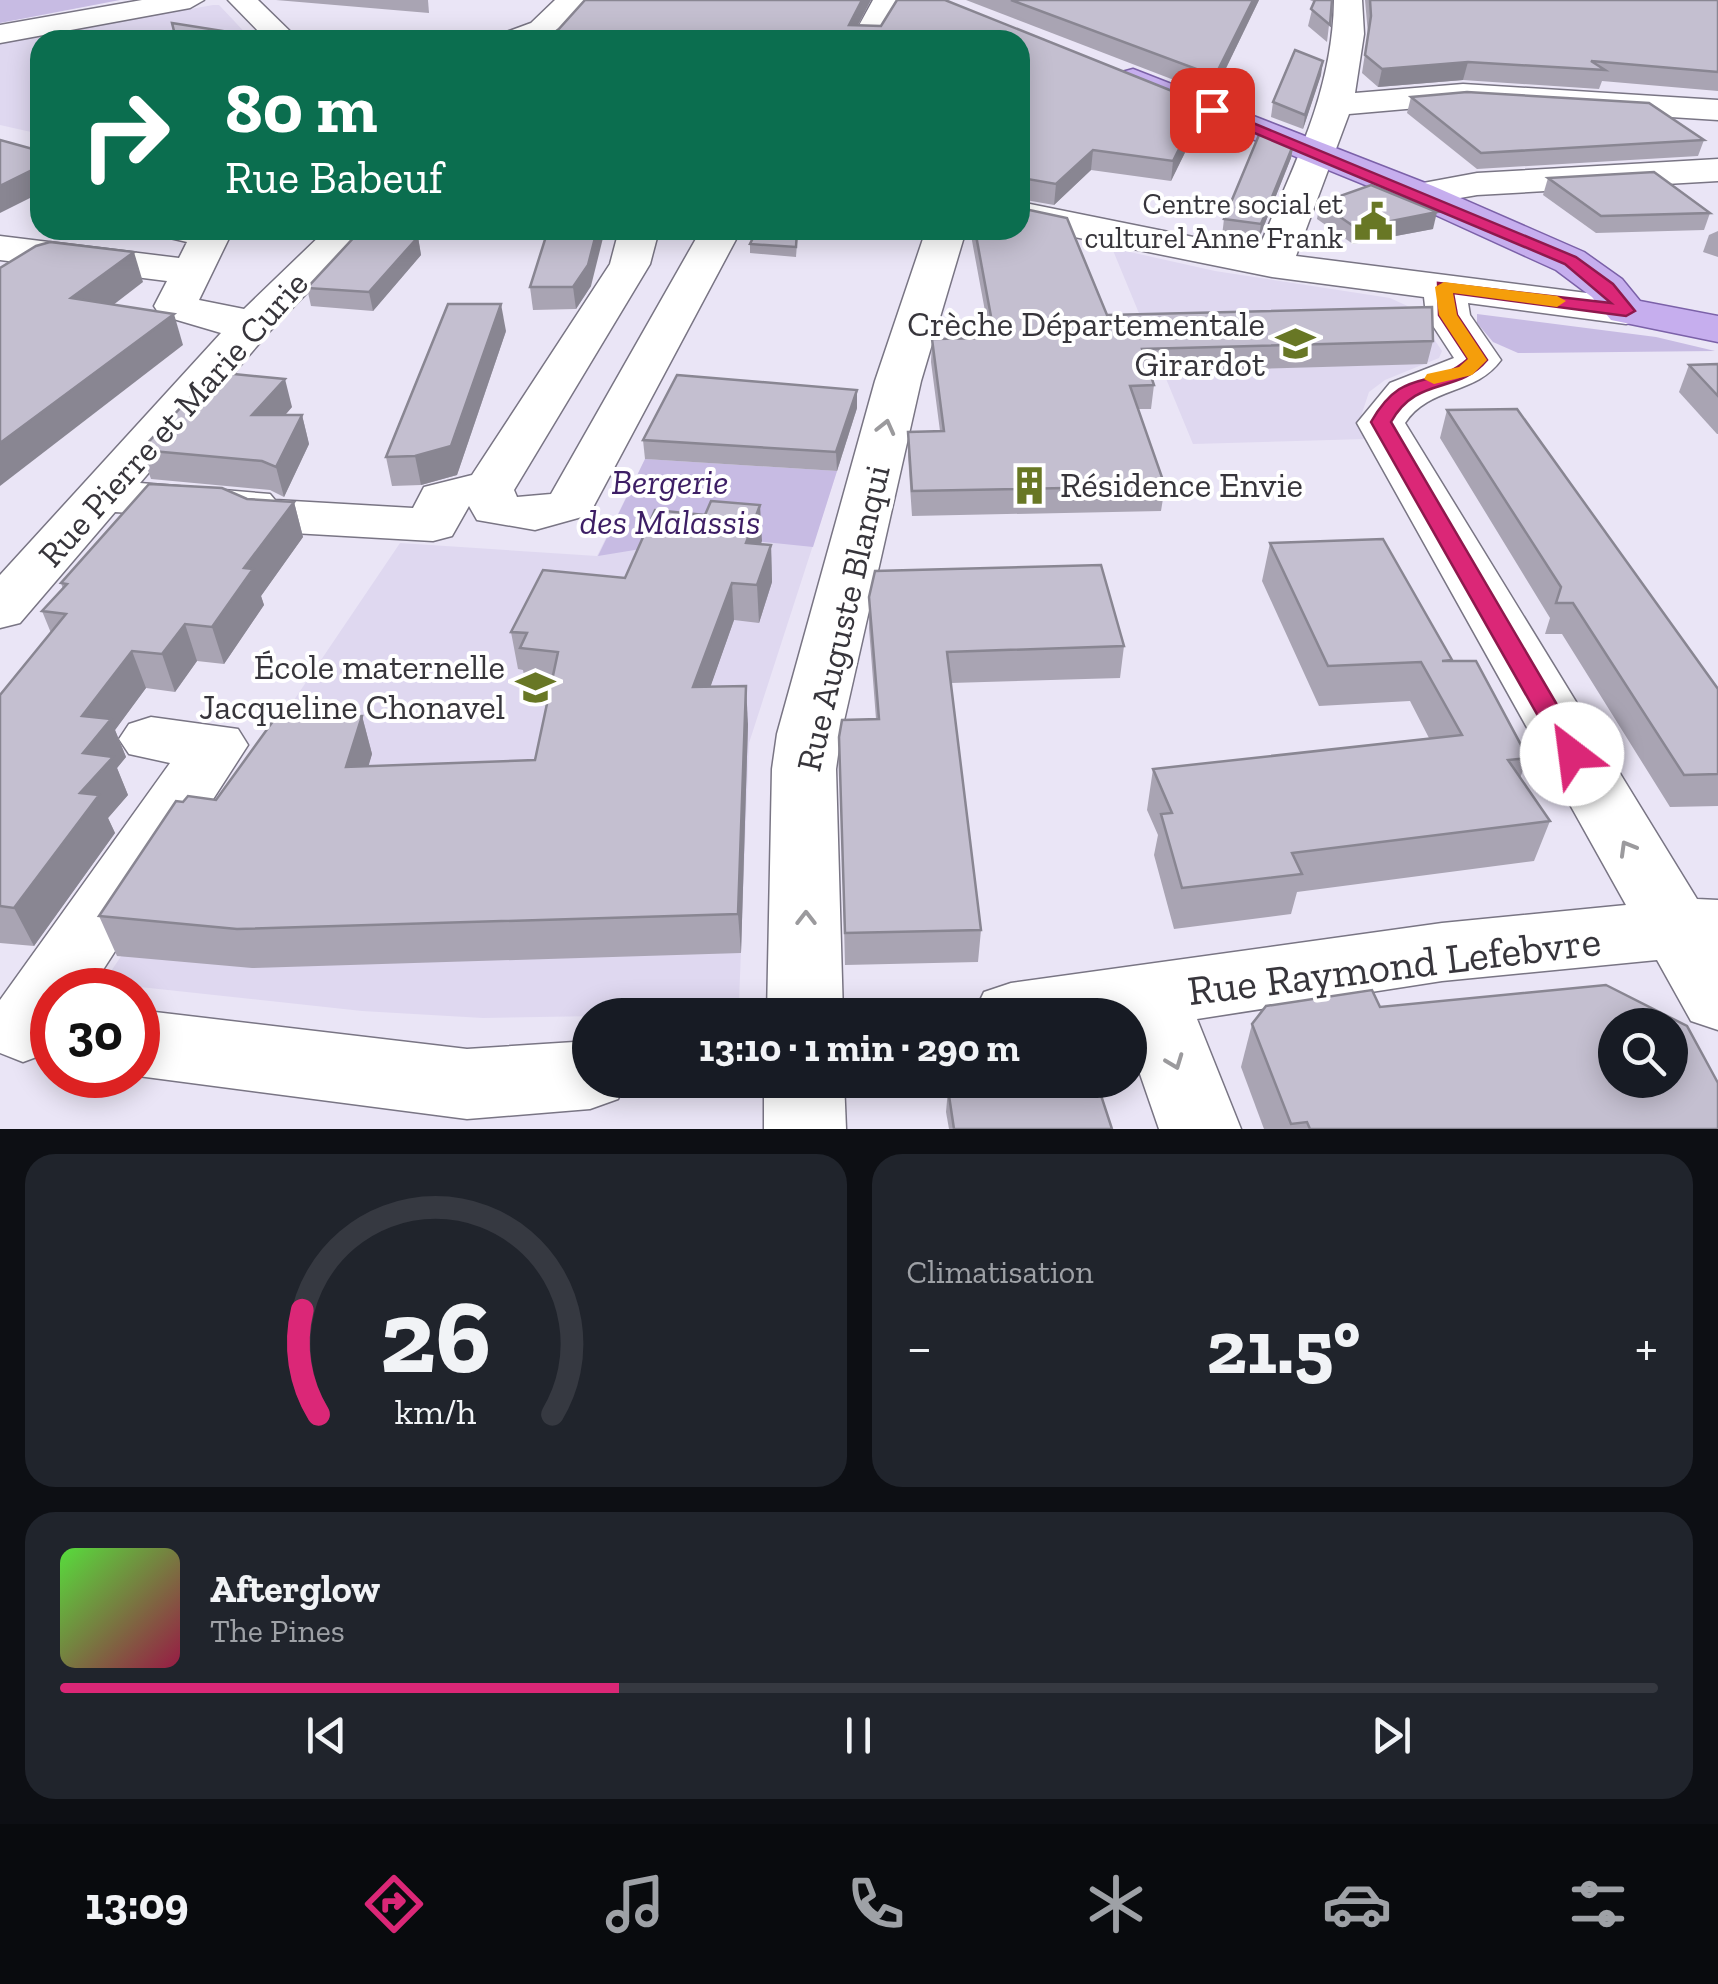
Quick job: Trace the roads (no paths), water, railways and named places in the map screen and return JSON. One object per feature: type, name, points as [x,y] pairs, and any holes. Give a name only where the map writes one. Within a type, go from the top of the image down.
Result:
[{"type":"main road","points":[[1096,65],[1318,152],[1570,260],[1607,288],[1626,311],[1718,329]]},
{"type":"street","points":[[0,34],[190,0]]},
{"type":"street","points":[[242,0],[274,30]]},
{"type":"street","points":[[538,30],[572,0]]},
{"type":"street","points":[[871,30],[884,4],[899,0]]},
{"type":"street","points":[[1272,264],[1335,104],[1351,38],[1348,0]]},
{"type":"street","points":[[1335,104],[1464,94],[1559,98],[1650,110],[1718,110]]},
{"type":"street","points":[[1420,194],[1477,184],[1718,170]]},
{"type":"street","points":[[1030,216],[1272,264],[1626,311]]},
{"type":"street","points":[[0,240],[30,227]]},
{"type":"street","points":[[208,240],[175,306],[221,320],[254,323]]},
{"type":"street","name":"Rue Pierre et Marie Curie","points":[[0,610],[26,546],[99,496],[254,323],[338,240]]},
{"type":"street","points":[[488,490],[630,264],[637,240]]},
{"type":"street","points":[[488,490],[496,509],[530,516],[552,514],[572,504],[716,240]]},
{"type":"street","name":"Rue Auguste Blanqui","points":[[805,998],[804,769],[810,734],[898,381],[943,240]]},
{"type":"street","points":[[0,248],[192,272]]},
{"type":"street","points":[[1444,287],[1448,315],[1478,360],[1466,371],[1412,386],[1393,401],[1381,422],[1698,928],[1718,999]]},
{"type":"street","points":[[99,496],[252,504],[258,515],[433,525],[442,498],[464,490],[488,490]]},
{"type":"street","points":[[25,1029],[216,745],[150,739]]},
{"type":"street","name":"Rue Raymond Lefebvre","points":[[1124,998],[1442,952],[1698,928]]},
{"type":"street","points":[[1150,994],[1200,1129]]},
{"type":"street","points":[[160,1046],[468,1084],[572,1076]]},
{"type":"street","points":[[804,1098],[805,1129]]},
{"type":"place","name":"Centre social et culturel Anne Frank","points":[[1373,221]]},
{"type":"place","name":"Crèche Départementale Girardot","points":[[1295,344]]},
{"type":"place","name":"Résidence Envie","points":[[1030,485]]},
{"type":"place","name":"École maternelle Jacqueline Chonavel","points":[[535,687]]},
{"type":"park label","name":"Bergerie des Malassis","points":[[670,502]]}]
